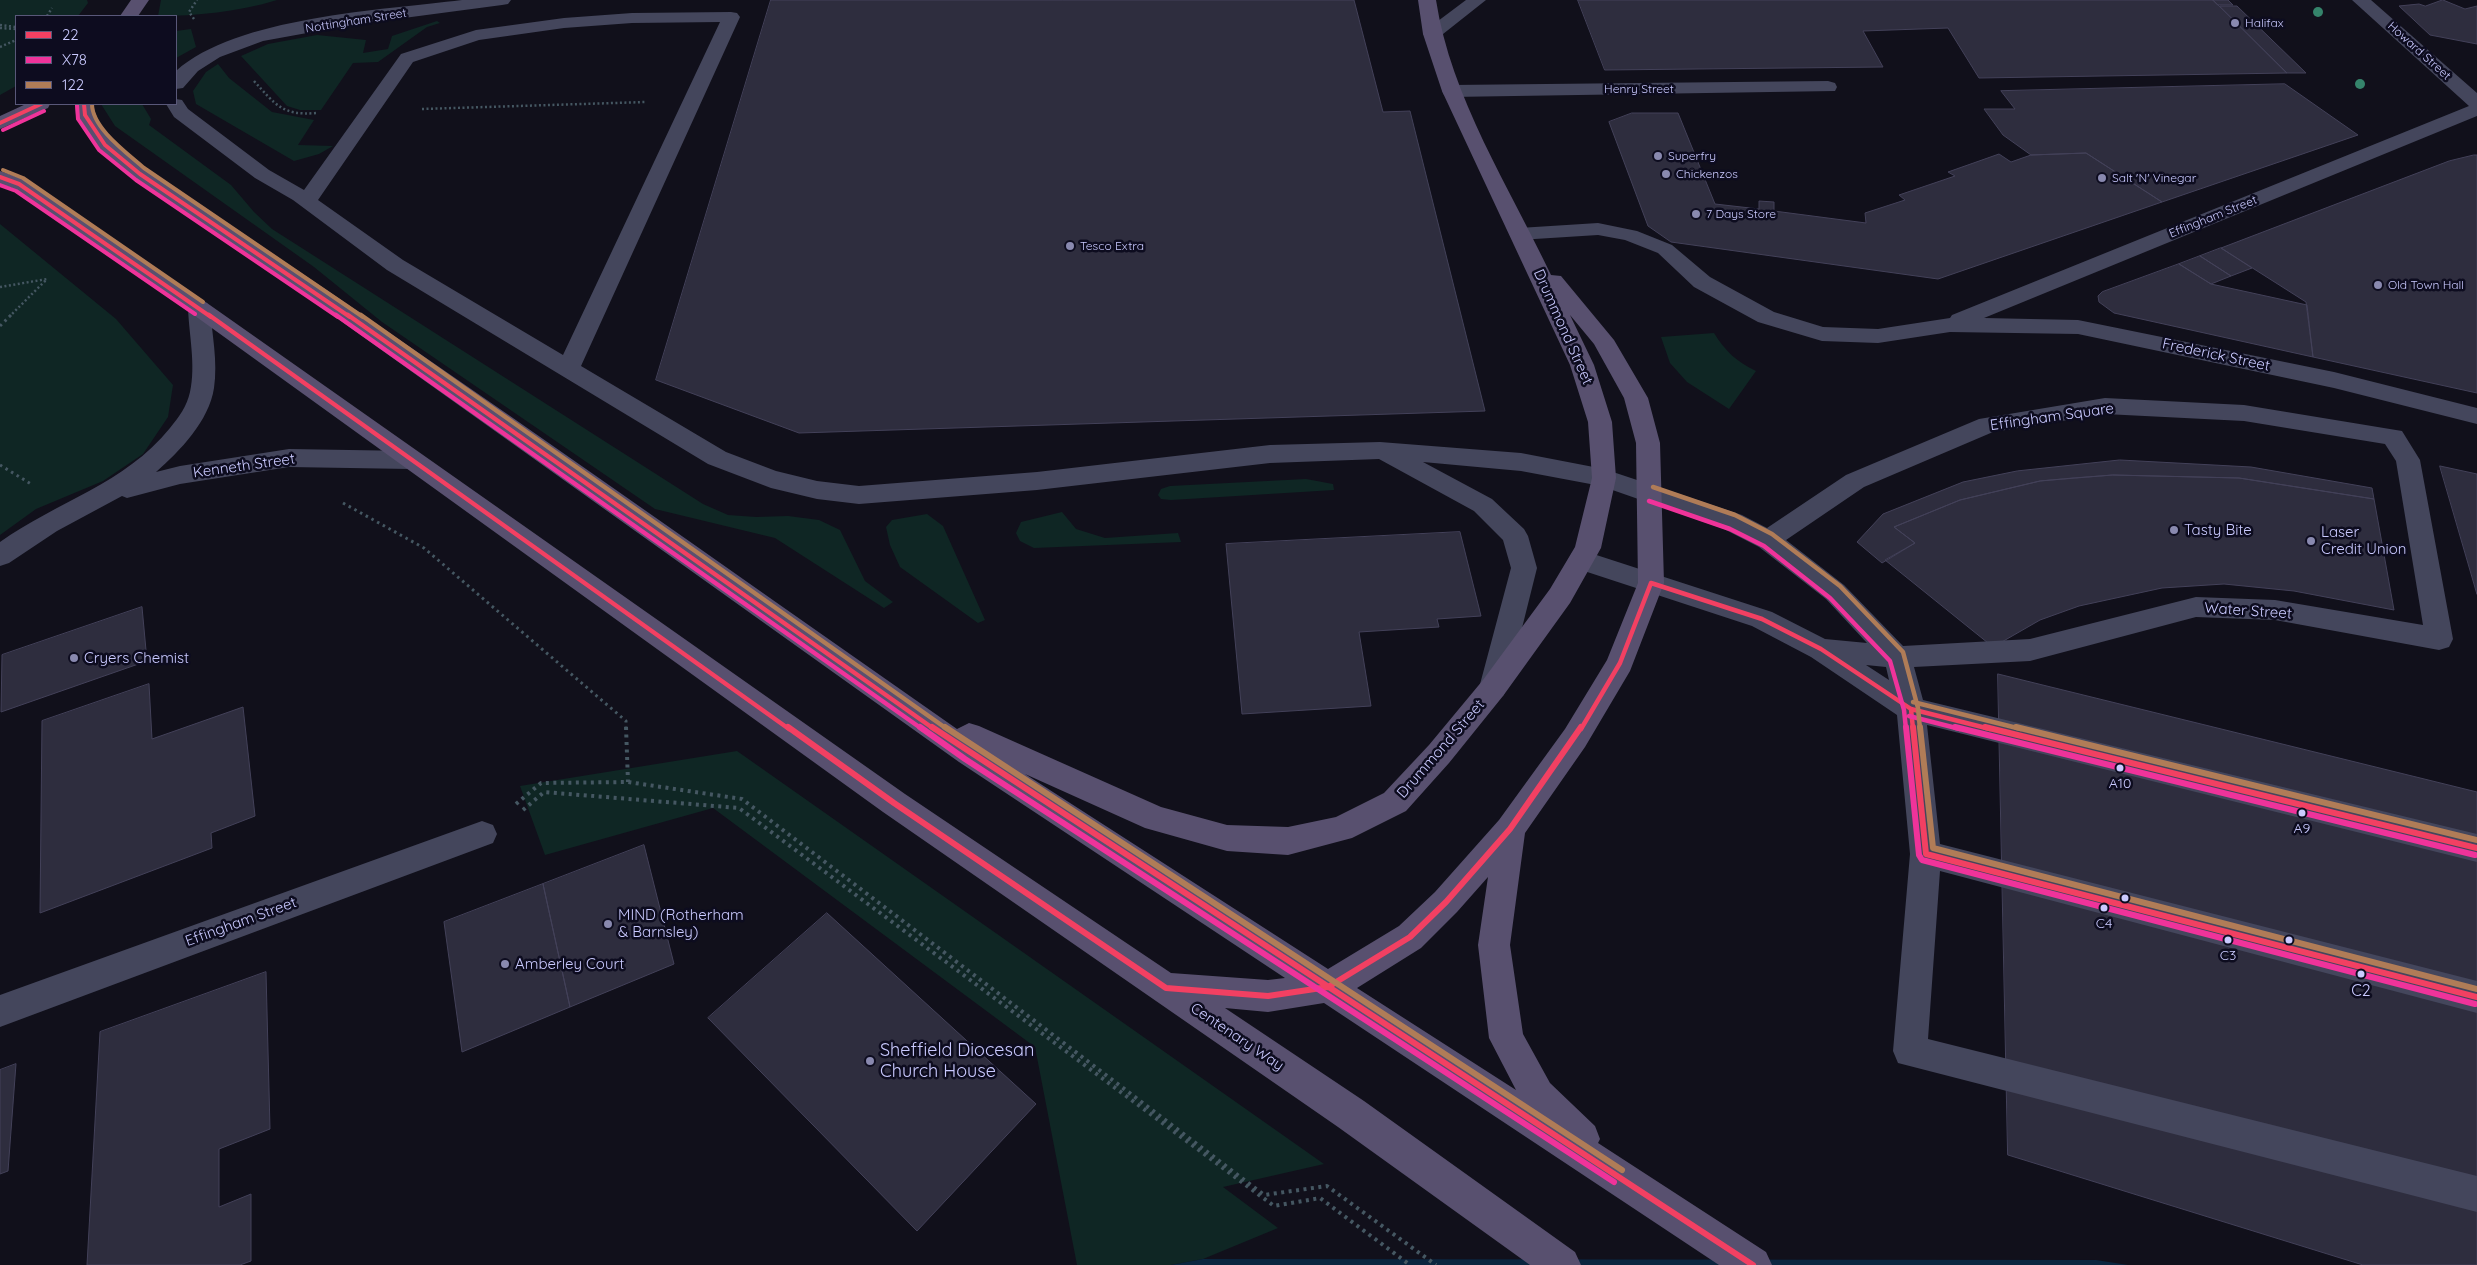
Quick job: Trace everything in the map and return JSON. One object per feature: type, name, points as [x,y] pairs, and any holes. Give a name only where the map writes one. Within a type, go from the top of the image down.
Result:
[{"type":"main road","points":[[130,15],[140,0]]},
{"type":"main road","name":"Drummond Street","points":[[882,692],[1010,756],[1156,819],[1227,838],[1288,841],[1341,829],[1395,802],[1440,754],[1493,688],[1560,596],[1588,548],[1604,478],[1600,422],[1589,386],[1525,243],[1450,91],[1432,34],[1427,0]]},
{"type":"main road","points":[[0,123],[39,105]]},
{"type":"main road","points":[[84,105],[85,116],[105,145],[140,174],[312,290],[969,753],[1753,1265]]},
{"type":"main road","name":"Centenary Way","points":[[0,177],[19,184],[199,308],[894,803],[1351,1114],[1562,1265]]},
{"type":"main road","name":"Drummond Street","points":[[1166,988],[1268,996],[1328,987],[1410,937],[1446,902],[1510,829],[1575,738],[1620,663],[1651,582],[1648,443],[1636,398],[1603,340],[1525,243]]},
{"type":"main road","name":"Drummond Street","points":[[1510,829],[1494,945],[1506,1038],[1538,1095],[1618,1176]]},
{"type":"street","name":"Nottingham Street","points":[[178,82],[192,68],[218,52],[260,37],[502,0]]},
{"type":"street","points":[[1432,34],[1477,0]]},
{"type":"street","name":"Howard Street","points":[[2361,0],[2477,103]]},
{"type":"street","points":[[306,201],[407,58],[476,35],[564,23],[622,19],[731,17],[568,369]]},
{"type":"street","name":"Henry Street","points":[[1450,91],[1828,87]]},
{"type":"street","points":[[176,105],[181,113],[262,174],[306,201],[395,265],[717,458],[771,479],[817,490],[859,495],[1028,482],[1270,454],[1380,450],[1521,462],[1604,478],[1733,522],[1768,540],[1835,592],[1897,657],[1911,709],[1926,854],[1910,1051],[2477,1194]]},
{"type":"street","name":"Effingham Street","points":[[1950,325],[2477,109]]},
{"type":"street","points":[[1525,243],[1598,229],[1630,235],[1665,248],[1702,282],[1766,318],[1822,334],[1878,336],[1950,325]]},
{"type":"street","name":"Kenneth Street","points":[[0,556],[16,543],[110,494],[148,468],[175,442],[193,414],[203,385],[199,308]]},
{"type":"street","name":"Frederick Street","points":[[1950,325],[2078,327],[2316,376],[2477,416]]},
{"type":"street","name":"Effingham Square","points":[[1768,540],[1855,481],[1988,425],[2105,406],[2244,413],[2393,436]]},
{"type":"street","name":"Water Street","points":[[1821,649],[1897,657],[2030,650],[2196,607],[2275,610],[2439,639],[2408,460],[2393,436]]},
{"type":"street","points":[[1380,450],[1483,505],[1514,536],[1524,568],[1493,688]]},
{"type":"street","name":"Kenneth Street","points":[[110,494],[180,475],[289,458],[410,460]]},
{"type":"street","points":[[1582,560],[1762,619],[1821,649],[1911,709],[2477,848]]},
{"type":"street","name":"Effingham Street","points":[[0,1011],[482,834]]},
{"type":"street","points":[[1926,854],[2477,997]]},
{"type":"path","points":[[48,15],[52,8]]},
{"type":"path","points":[[0,26],[15,28]]},
{"type":"path","points":[[0,47],[15,40]]},
{"type":"path","points":[[218,52],[279,108],[304,114],[692,101]]},
{"type":"path","points":[[0,287],[47,279],[0,326]]},
{"type":"path","points":[[337,500],[424,548],[626,721],[628,782]]},
{"type":"path","points":[[482,834],[541,783],[628,782],[742,799],[1264,1195],[1327,1186],[1436,1265]]},
{"type":"path","points":[[482,834],[516,816],[544,792],[738,808],[1274,1206],[1320,1198],[1410,1265]]},
{"type":"green space","points":[[0,0],[87,0],[88,3],[79,15],[15,15],[15,87],[0,95]]},
{"type":"green space","points":[[161,0],[277,0],[247,8],[217,12],[158,15]]},
{"type":"green space","points":[[437,21],[440,23],[427,27],[378,62],[353,63],[321,110],[300,110],[287,106],[241,56],[268,44],[317,35],[366,40],[363,53],[388,49],[392,36]]},
{"type":"green space","points":[[191,29],[196,47],[178,57],[178,31]]},
{"type":"green space","points":[[218,64],[229,78],[272,112],[314,120],[298,145],[333,146],[319,154],[294,161],[196,104],[193,91],[206,72]]},
{"type":"green space","points":[[102,105],[143,105],[151,119],[149,125],[231,185],[254,212],[272,229],[703,504],[728,515],[756,517],[788,516],[819,520],[840,530],[865,581],[893,602],[884,608],[775,538],[655,509],[382,322],[314,267],[115,126]]},
{"type":"green space","points":[[0,224],[116,319],[173,385],[168,417],[143,454],[103,481],[36,509],[0,535]]},
{"type":"green space","points":[[1714,333],[1732,355],[1756,371],[1729,409],[1687,382],[1670,363],[1661,337]]},
{"type":"green space","points":[[1306,479],[1333,484],[1334,490],[1171,500],[1161,499],[1158,495],[1161,489],[1170,486]]},
{"type":"green space","points":[[1062,512],[1076,529],[1105,538],[1178,533],[1181,542],[1034,548],[1020,541],[1016,533],[1021,522]]},
{"type":"green space","points":[[927,514],[943,526],[985,620],[978,623],[900,567],[890,545],[886,527],[892,520]]},
{"type":"green space","points":[[737,751],[1324,1164],[1223,1187],[1278,1228],[1203,1259],[1171,1265],[1077,1265],[1035,1047],[713,808],[545,855],[520,786]]},
{"type":"water","points":[[1203,1259],[2096,1260],[2128,1265],[1171,1265]]},
{"type":"building","name":"Tesco Extra","points":[[771,0],[1354,0],[1383,112],[1410,111],[1485,411],[799,433],[656,380]]},
{"type":"building","points":[[1578,0],[2213,0],[2287,73],[1979,78],[1948,28],[1863,31],[1883,67],[1605,70]]},
{"type":"building","points":[[2213,0],[2228,0],[2233,5],[2218,5]]},
{"type":"building","points":[[2443,0],[2465,9],[2477,6],[2477,44],[2430,35],[2399,6],[2419,4],[2425,6]]},
{"type":"building","points":[[2220,6],[2237,6],[2306,73],[2287,73]]},
{"type":"building","points":[[2285,84],[2358,135],[2162,202],[2086,153],[2031,155],[2003,135],[1984,109],[2015,109],[2001,91]]},
{"type":"building","points":[[1632,113],[1678,113],[1715,204],[1759,209],[1759,201],[1774,202],[1774,211],[1866,223],[1865,213],[1905,200],[1899,195],[1955,176],[1948,172],[1999,154],[2011,162],[2031,155],[2086,153],[2162,202],[1938,279],[1671,242],[1648,226],[1609,122]]},
{"type":"building","name":"Old Town Hall","points":[[2477,155],[2477,393],[2313,357],[2306,302],[2221,248],[2449,161]]},
{"type":"building","points":[[2221,248],[2252,268],[2231,276],[2200,256]]},
{"type":"building","points":[[2200,256],[2231,276],[2211,284],[2179,264]]},
{"type":"building","points":[[2179,264],[2211,284],[2307,305],[2313,357],[2114,313],[2099,302],[2098,296],[2102,292]]},
{"type":"building","points":[[2120,460],[2251,467],[2372,488],[2374,499],[2239,478],[2113,475],[2073,478],[2040,481],[1960,500],[1894,527],[1915,543],[1882,563],[1857,542],[1883,514],[1963,482],[2017,471]]},
{"type":"building","points":[[2440,466],[2477,474],[2477,594]]},
{"type":"building","points":[[2113,475],[2239,478],[2374,499],[2394,610],[2294,591],[2224,584],[2162,588],[2079,606],[2040,620],[1993,647],[1885,560],[1915,543],[1894,527],[1960,500],[2040,481]]},
{"type":"building","points":[[1460,532],[1481,616],[1437,619],[1439,627],[1359,632],[1371,706],[1242,714],[1226,544]]},
{"type":"building","name":"Cryers Chemist","points":[[142,607],[147,661],[1,712],[2,655]]},
{"type":"building","points":[[1998,674],[2477,792],[2477,1265],[2363,1265],[2008,1155]]},
{"type":"building","points":[[149,684],[152,739],[243,707],[255,816],[211,833],[212,848],[40,913],[42,721]]},
{"type":"building","name":"MIND (Rotherham & Barnsley)","points":[[644,845],[674,964],[570,1007],[543,884]]},
{"type":"building","name":"Amberley Court","points":[[543,884],[570,1007],[462,1052],[444,922]]},
{"type":"building","name":"Sheffield Diocesan Church House","points":[[827,913],[1036,1104],[917,1231],[708,1018]]},
{"type":"building","points":[[266,972],[270,1129],[219,1149],[219,1207],[251,1194],[251,1261],[240,1265],[87,1265],[100,1032]]},
{"type":"building","points":[[16,1064],[8,1171],[0,1174],[0,1070]]},
{"type":"transit line","name":"22","points":[[0,123],[39,105]]},
{"type":"transit line","name":"X78","points":[[77,105],[78,119],[99,150],[136,180],[314,300],[965,759],[1614,1182]]},
{"type":"transit line","name":"22","points":[[84,105],[85,115],[105,145],[140,174],[318,294],[969,753],[1753,1265]]},
{"type":"transit line","name":"122","points":[[92,105],[92,112],[111,140],[144,168],[322,288],[973,747],[1622,1170]]},
{"type":"transit line","name":"X78","points":[[3,130],[44,111]]},
{"type":"transit line","name":"122","points":[[3,170],[23,178],[203,302]]},
{"type":"transit line","name":"22","points":[[0,177],[19,184],[199,308],[894,803],[1166,988],[1268,996],[1328,987],[1410,937],[1446,902],[1510,829],[1575,738],[1620,663],[1651,583],[1762,619],[1821,649],[1911,709],[2477,848]]},
{"type":"transit line","name":"X78","points":[[0,185],[16,191],[195,314]]},
{"type":"transit line","name":"122","points":[[1653,487],[1735,515],[1772,534],[1840,586],[1903,652],[1918,708],[1933,848],[2477,989]]},
{"type":"transit line","name":"X78","points":[[1649,501],[1730,529],[1764,546],[1830,598],[1890,661],[1904,710],[1919,855],[1922,860],[2475,1004]]},
{"type":"transit line","name":"122","points":[[1913,702],[2477,840]]},
{"type":"transit line","name":"22","points":[[1911,709],[1926,854],[2477,997]]},
{"type":"transit line","name":"X78","points":[[1909,716],[2475,855]]},
{"type":"place","name":"Halifax","points":[[2235,23]]},
{"type":"place","name":"Superfry","points":[[1658,156]]},
{"type":"place","name":"Chickenzos","points":[[1666,174]]},
{"type":"place","name":"Salt 'N' Vinegar","points":[[2102,178]]},
{"type":"place","name":"7 Days Store","points":[[1696,214]]},
{"type":"place","name":"Tesco Extra","points":[[1070,246]]},
{"type":"place","name":"Old Town Hall","points":[[2378,285]]},
{"type":"place","name":"Tasty Bite","points":[[2174,530]]},
{"type":"place","name":"Laser Credit Union","points":[[2311,541]]},
{"type":"place","name":"Cryers Chemist","points":[[74,658]]},
{"type":"place","name":"A10","points":[[2120,768]]},
{"type":"place","name":"A9","points":[[2302,813]]},
{"type":"place","name":"C4","points":[[2104,908]]},
{"type":"place","name":"MIND (Rotherham & Barnsley)","points":[[608,924]]},
{"type":"place","name":"C3","points":[[2228,940]]},
{"type":"place","name":"Amberley Court","points":[[505,964]]},
{"type":"place","name":"C2","points":[[2361,974]]},
{"type":"place","name":"Sheffield Diocesan Church House","points":[[870,1061]]}]
